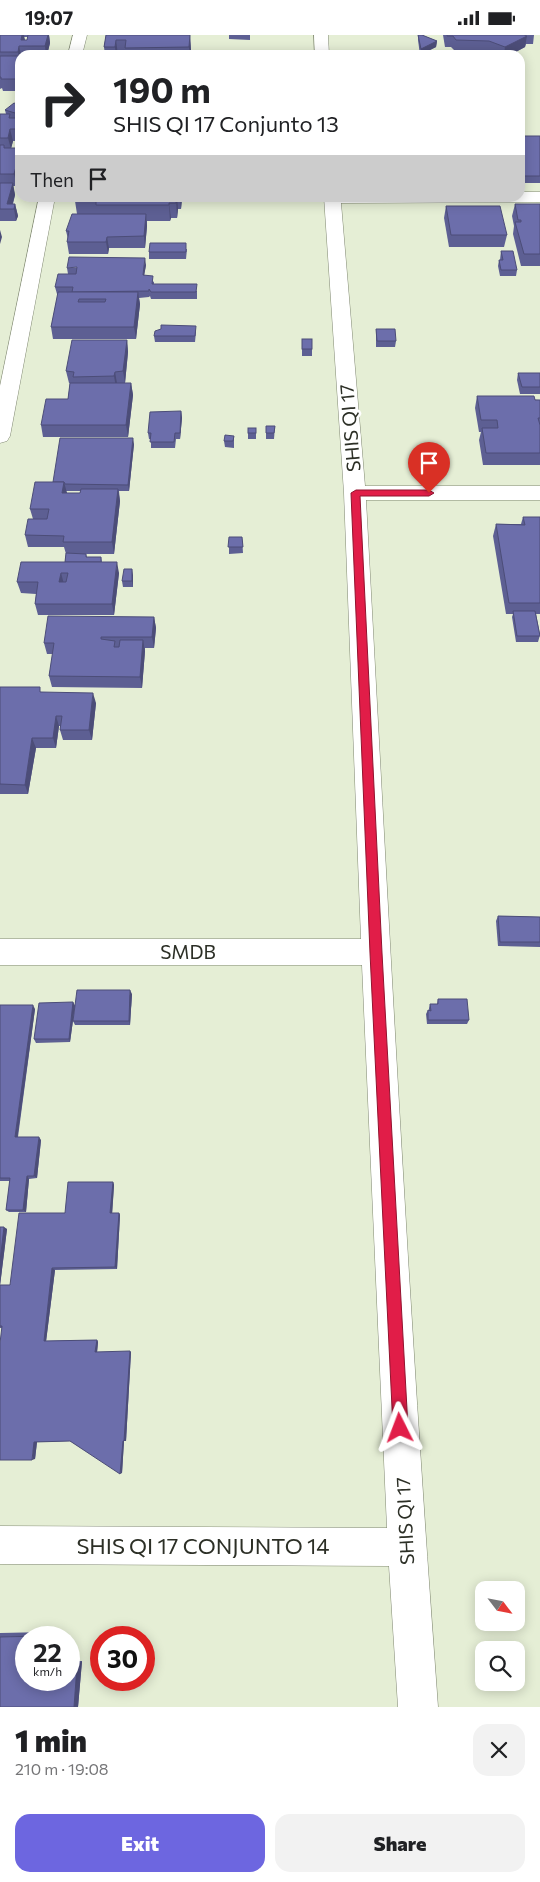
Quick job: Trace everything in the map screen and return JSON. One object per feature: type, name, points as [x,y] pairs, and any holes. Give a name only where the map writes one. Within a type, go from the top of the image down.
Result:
[{"type":"street","points":[[76,50],[80,35]]},
{"type":"street","points":[[321,35],[322,50]]},
{"type":"street","points":[[525,197],[540,197]]},
{"type":"street","points":[[0,436],[45,202]]},
{"type":"street","name":"SHIS QI 17","points":[[332,202],[356,493],[376,953],[406,1547],[418,1707]]},
{"type":"street","points":[[356,493],[540,493]]},
{"type":"street","name":"SMDB","points":[[0,952],[376,953]]},
{"type":"street","name":"SHIS QI 17 CONJUNTO 14","points":[[0,1545],[406,1547]]},
{"type":"building","points":[[0,35],[22,35],[21,40],[27,40],[28,35],[48,35],[45,46],[19,46],[18,50],[15,50],[15,52],[0,52]]},
{"type":"building","points":[[106,35],[190,35],[189,47],[125,48],[126,40],[116,40],[115,47],[104,47]]},
{"type":"building","points":[[418,35],[422,35],[437,41],[421,49]]},
{"type":"building","points":[[447,35],[527,36],[505,47],[489,41],[456,40],[453,36]]},
{"type":"building","points":[[0,56],[15,56],[15,79],[1,79]]},
{"type":"building","points":[[14,103],[15,103],[15,113],[5,110]]},
{"type":"building","points":[[0,114],[10,114],[9,118],[15,118],[15,129],[10,129],[8,138],[0,138]]},
{"type":"building","points":[[525,136],[540,136],[540,176],[525,176]]},
{"type":"building","points":[[0,145],[4,145],[4,148],[15,148],[14,174],[0,174]]},
{"type":"building","points":[[0,183],[13,183],[7,204],[15,204],[14,209],[0,209]]},
{"type":"building","points":[[96,202],[176,202],[169,203],[169,205],[96,205]]},
{"type":"building","points":[[515,204],[540,204],[540,254],[524,254],[515,222],[521,222],[521,220],[518,220]]},
{"type":"building","points":[[446,206],[500,206],[507,235],[451,235]]},
{"type":"building","points":[[72,214],[146,214],[144,236],[107,237],[106,242],[67,242],[69,231],[66,231]]},
{"type":"building","points":[[150,243],[186,243],[186,252],[149,252]]},
{"type":"building","points":[[501,251],[513,251],[517,270],[501,270],[499,260],[503,260]]},
{"type":"building","points":[[69,257],[145,258],[143,275],[153,276],[152,284],[197,284],[196,292],[151,292],[149,289],[149,291],[72,292],[73,287],[55,287],[58,274],[76,274],[77,267],[67,268]]},
{"type":"building","points":[[58,292],[138,292],[134,327],[51,327]],"holes":[[[79,299],[106,299],[105,302],[78,302]]]},
{"type":"building","points":[[161,325],[196,326],[195,336],[154,336],[155,331],[161,329]]},
{"type":"building","points":[[376,329],[395,329],[396,341],[377,341]]},
{"type":"building","points":[[302,339],[312,339],[312,349],[302,349]]},
{"type":"building","points":[[72,340],[127,340],[123,371],[115,372],[114,376],[73,377],[74,372],[66,371]]},
{"type":"building","points":[[518,373],[540,373],[540,387],[522,387]]},
{"type":"building","points":[[70,383],[131,383],[126,425],[41,425],[46,399],[68,399]]},
{"type":"building","points":[[477,396],[534,396],[535,400],[540,400],[540,418],[538,418],[540,425],[540,453],[486,453],[482,428],[498,428],[497,420],[481,420]]},
{"type":"building","points":[[181,411],[180,433],[175,433],[174,442],[150,442],[151,433],[148,433],[150,412]]},
{"type":"building","points":[[266,426],[275,426],[274,433],[266,433]]},
{"type":"building","points":[[248,428],[256,428],[256,433],[248,433]]},
{"type":"building","points":[[225,435],[234,436],[233,441],[224,441]]},
{"type":"building","points":[[60,438],[133,438],[128,485],[65,484],[64,482],[53,482]]},
{"type":"building","points":[[35,482],[64,482],[62,493],[80,493],[81,489],[118,489],[112,542],[63,542],[64,536],[25,535],[28,519],[47,519],[49,509],[30,509]]},
{"type":"building","points":[[523,517],[540,517],[540,603],[509,603],[496,524],[525,525]]},
{"type":"building","points":[[229,537],[242,537],[243,547],[228,547]]},
{"type":"building","points":[[66,553],[86,554],[86,557],[101,557],[101,562],[65,562]]},
{"type":"building","points":[[21,562],[117,562],[112,604],[35,604],[38,582],[17,582]],"holes":[[[61,573],[68,573],[66,582],[59,582]]]},
{"type":"building","points":[[124,569],[132,569],[132,581],[122,581]]},
{"type":"building","points":[[513,611],[535,611],[540,636],[517,636]]},
{"type":"building","points":[[48,616],[154,617],[152,637],[101,637],[101,639],[115,641],[114,647],[119,647],[120,640],[143,640],[140,677],[49,676],[54,643],[44,643]]},
{"type":"building","points":[[0,687],[40,687],[40,692],[93,693],[89,730],[60,730],[62,716],[56,716],[53,738],[32,738],[25,785],[0,784]]},
{"type":"building","points":[[498,916],[540,917],[540,942],[500,942]]},
{"type":"building","points":[[77,990],[130,990],[129,1021],[73,1021]]},
{"type":"building","points":[[438,999],[467,999],[469,1020],[428,1020],[428,1010],[431,1011],[430,1004],[438,1004]]},
{"type":"building","points":[[73,1002],[69,1039],[34,1039],[39,1003]]},
{"type":"building","points":[[0,1005],[33,1005],[15,1137],[39,1137],[34,1176],[27,1176],[23,1210],[6,1210],[10,1178],[0,1178]]},
{"type":"building","points":[[68,1182],[113,1182],[110,1213],[119,1213],[115,1267],[52,1268],[44,1341],[97,1340],[95,1352],[130,1351],[120,1474],[70,1441],[34,1442],[32,1460],[0,1460],[0,1343],[2,1326],[0,1326],[0,1285],[10,1285],[19,1213],[65,1213]]},
{"type":"building","points":[[0,1227],[4,1227],[0,1261]]},
{"type":"building","points":[[0,1637],[15,1637],[15,1691],[75,1691],[74,1707],[0,1707]]},
{"type":"route","points":[[400,1428],[376,953],[356,493],[429,493]]}]
